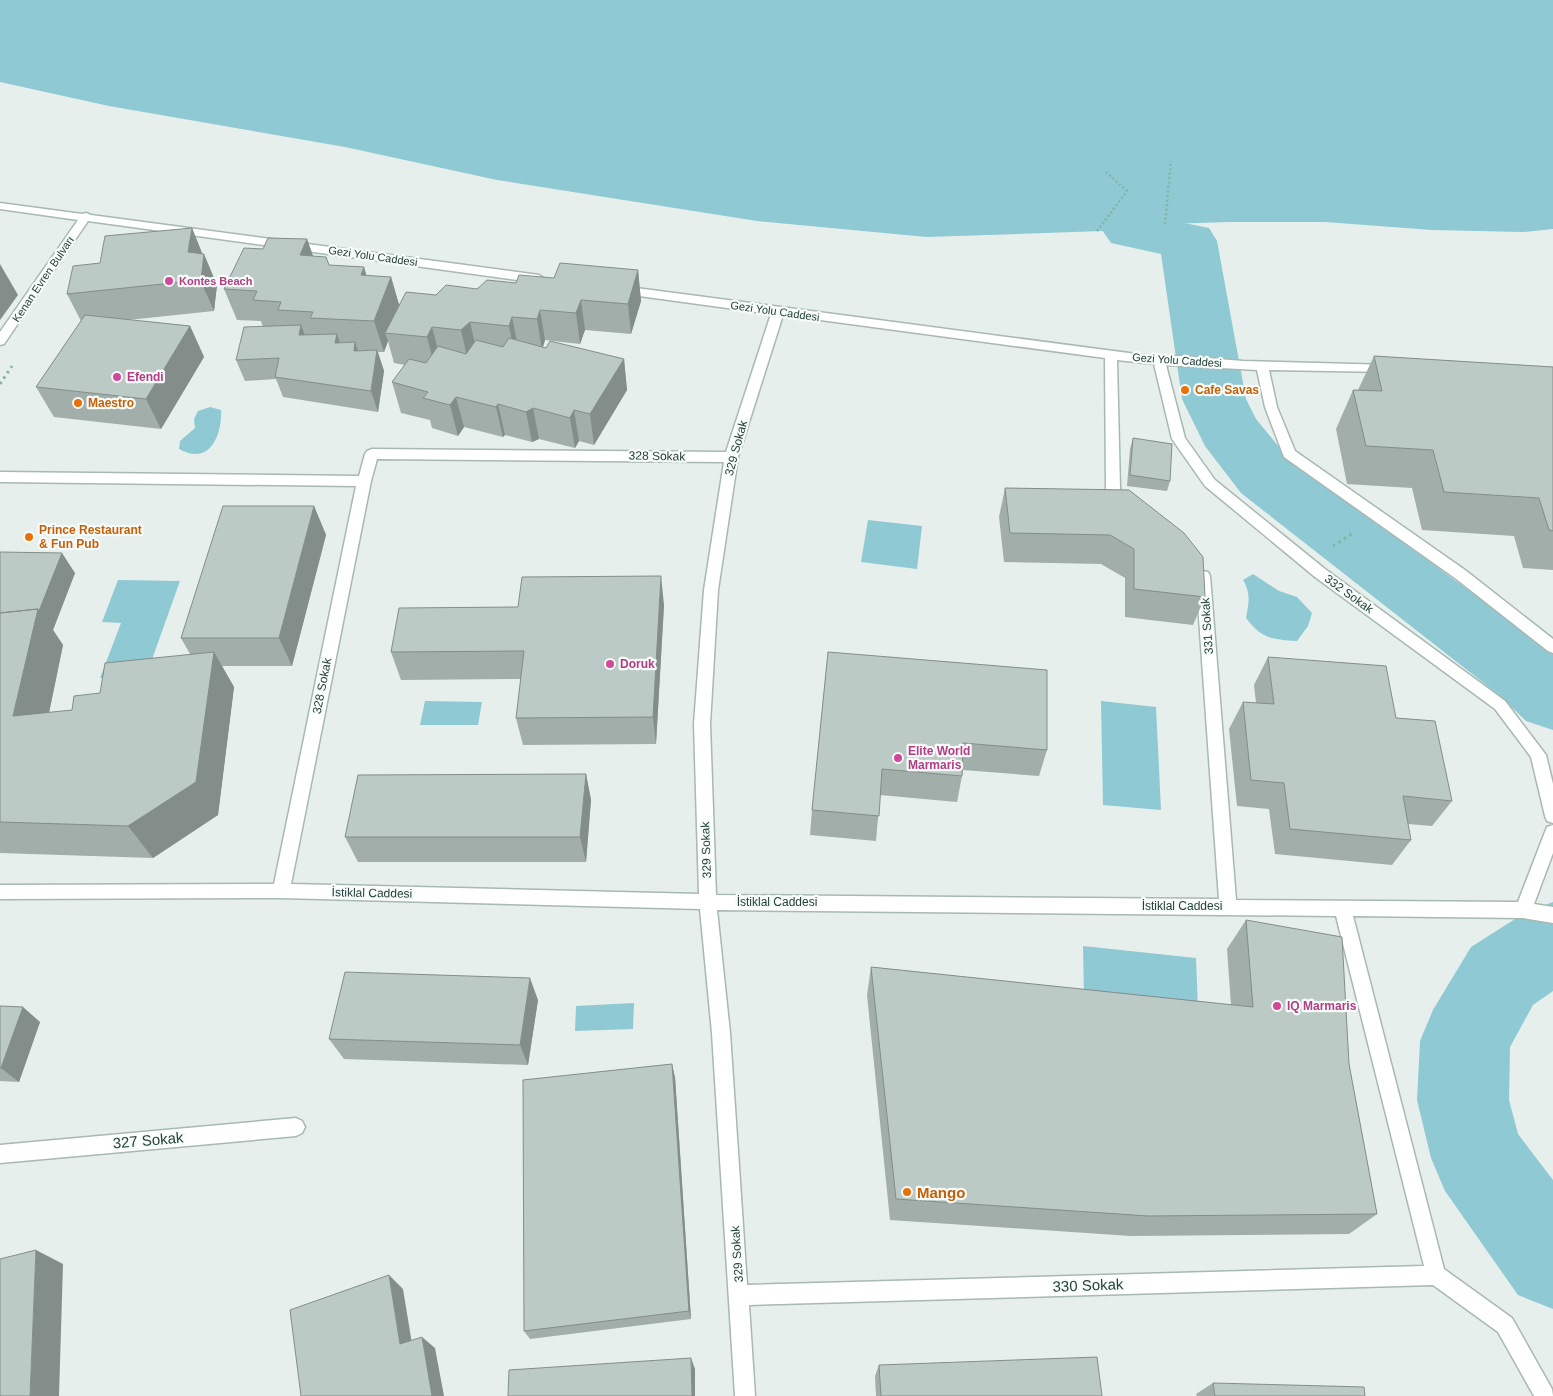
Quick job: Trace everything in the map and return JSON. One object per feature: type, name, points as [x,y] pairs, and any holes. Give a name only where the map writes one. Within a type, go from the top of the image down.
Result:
[{"type":"street","name":"Gezi Yolu Caddesi","points":[[0,206],[86,216],[552,280]]},
{"type":"street","name":"Kenan Evren Bulvarı","points":[[0,341],[86,216]]},
{"type":"street","name":"Gezi Yolu Caddesi","points":[[611,288],[1159,361],[1181,360],[1262,366],[1406,368]]},
{"type":"street","name":"329 Sokak","points":[[745,1396],[740,1296],[721,1033],[708,902],[702,724],[711,590],[731,457],[778,311]]},
{"type":"street","points":[[1111,355],[1113,491],[1134,510]]},
{"type":"street","name":"332 Sokak","points":[[1159,361],[1179,439],[1210,484],[1307,562],[1500,705],[1538,755],[1553,816]]},
{"type":"street","points":[[1262,366],[1271,407],[1289,454],[1460,574],[1553,647]]},
{"type":"street","name":"328 Sokak","points":[[281,891],[364,481],[372,454],[731,457]]},
{"type":"street","points":[[0,477],[364,481]]},
{"type":"street","name":"331 Sokak","points":[[1196,566],[1203,573],[1228,906]]},
{"type":"street","points":[[1523,910],[1553,832]]},
{"type":"street","name":"İstiklal Caddesi","points":[[0,892],[281,891],[708,902],[1523,910],[1553,915]]},
{"type":"street","points":[[1342,907],[1436,1275],[1505,1325],[1545,1396]]},
{"type":"street","name":"327 Sokak","points":[[0,1154],[296,1127]]},
{"type":"street","name":"330 Sokak","points":[[740,1296],[1436,1275]]},
{"type":"path","points":[[1165,224],[1171,161]]},
{"type":"path","points":[[1097,230],[1127,191],[1106,172]]},
{"type":"path","points":[[1307,562],[1378,517]]},
{"type":"water","points":[[0,0],[1553,0],[1553,229],[1523,232],[1432,230],[1325,222],[1230,222],[1165,224],[1131,230],[927,237],[757,221],[497,180],[345,147],[109,106],[0,82]]},
{"type":"water","points":[[210,407],[221,410],[219,431],[212,445],[202,453],[192,454],[179,449],[180,441],[195,428],[194,419],[198,411]]},
{"type":"water","points":[[868,520],[922,526],[917,569],[861,562]]},
{"type":"water","points":[[1253,574],[1279,591],[1297,597],[1312,613],[1308,626],[1297,641],[1268,637],[1257,630],[1246,618],[1249,598],[1243,580]]},
{"type":"water","points":[[118,580],[180,581],[145,679],[100,678],[121,623],[102,622]]},
{"type":"water","points":[[425,701],[482,702],[478,725],[420,725]]},
{"type":"water","points":[[1101,701],[1156,707],[1161,810],[1103,805]]},
{"type":"water","points":[[1083,946],[1196,958],[1198,1010],[1084,997]]},
{"type":"water","points":[[634,1003],[633,1029],[575,1031],[576,1006]]},
{"type":"building","points":[[192,228],[188,252],[204,254],[201,280],[67,294],[73,266],[100,263],[105,236]]},
{"type":"building","points":[[268,238],[307,239],[300,255],[326,257],[329,265],[364,267],[361,275],[391,277],[374,321],[310,318],[313,312],[278,310],[281,302],[253,300],[257,291],[224,289],[244,248],[263,249]]},
{"type":"building","points":[[560,263],[638,270],[628,304],[581,300],[576,313],[540,310],[537,319],[512,317],[509,326],[470,322],[461,330],[432,327],[427,337],[385,333],[406,292],[436,295],[446,285],[477,289],[487,280],[516,283],[519,275],[554,278]]},
{"type":"building","points":[[85,315],[190,326],[146,399],[36,387]]},
{"type":"building","points":[[301,325],[299,335],[337,334],[335,343],[355,342],[354,351],[377,350],[371,391],[275,377],[279,358],[236,360],[244,327]]},
{"type":"building","points":[[509,338],[546,348],[550,341],[624,359],[590,414],[574,410],[570,418],[533,408],[526,412],[498,404],[496,407],[456,397],[450,405],[423,398],[428,392],[392,382],[409,359],[426,363],[438,346],[466,354],[476,340],[503,347]]},
{"type":"building","points":[[1374,356],[1553,367],[1553,531],[1549,530],[1539,498],[1444,492],[1433,450],[1366,446],[1353,390],[1382,391]]},
{"type":"building","points":[[1133,438],[1172,444],[1170,481],[1130,475]]},
{"type":"building","points":[[1005,488],[1129,490],[1184,533],[1203,557],[1205,597],[1134,589],[1134,549],[1110,535],[1010,533]]},
{"type":"building","points":[[223,506],[314,506],[279,638],[181,638]]},
{"type":"building","points":[[0,552],[62,553],[39,611],[38,609],[0,613]]},
{"type":"building","points":[[661,576],[653,717],[516,718],[524,651],[391,652],[399,608],[518,607],[522,577]]},
{"type":"building","points":[[38,609],[13,716],[72,710],[74,696],[100,693],[105,663],[214,652],[196,782],[128,826],[0,822],[0,613]]},
{"type":"building","points":[[828,652],[1047,670],[1047,750],[963,743],[962,776],[882,769],[879,816],[812,810]]},
{"type":"building","points":[[1268,657],[1386,666],[1396,718],[1435,721],[1452,801],[1403,796],[1411,840],[1290,829],[1284,783],[1251,780],[1243,702],[1274,704]]},
{"type":"building","points":[[586,774],[580,837],[345,837],[358,775]]},
{"type":"building","points":[[1246,920],[1342,937],[1349,1064],[1377,1214],[1148,1216],[896,1199],[871,967],[1253,1007]]},
{"type":"building","points":[[345,972],[530,978],[520,1045],[329,1039]]},
{"type":"building","points":[[0,1006],[23,1007],[1,1068],[0,1068]]},
{"type":"building","points":[[672,1064],[689,1311],[524,1331],[523,1080]]},
{"type":"building","points":[[36,1250],[30,1396],[0,1396],[0,1259]]},
{"type":"building","points":[[389,1275],[400,1344],[422,1337],[432,1396],[301,1396],[290,1310]]},
{"type":"building","points":[[1097,1357],[1102,1396],[881,1396],[879,1365]]},
{"type":"building","points":[[691,1358],[692,1396],[508,1396],[509,1370]]},
{"type":"building","points":[[1213,1383],[1364,1387],[1365,1396],[1215,1396]]},
{"type":"waterway","points":[[1131,230],[1188,241],[1214,399],[1228,430],[1265,476],[1526,673],[1553,699]]},
{"type":"waterway","points":[[1553,942],[1502,976],[1465,1041],[1463,1100],[1478,1158],[1553,1260]]},
{"type":"place","name":"Kontes Beach","points":[[169,281]]},
{"type":"place","name":"Efendi","points":[[117,377]]},
{"type":"place","name":"Cafe Savas","points":[[1185,390]]},
{"type":"place","name":"Maestro","points":[[78,403]]},
{"type":"place","name":"Prince Restaurant & Fun Pub","points":[[29,537]]},
{"type":"place","name":"Doruk","points":[[610,664]]},
{"type":"place","name":"Elite World Marmaris","points":[[898,758]]},
{"type":"place","name":"IQ Marmaris","points":[[1277,1006]]},
{"type":"place","name":"Mango","points":[[907,1192]]}]
